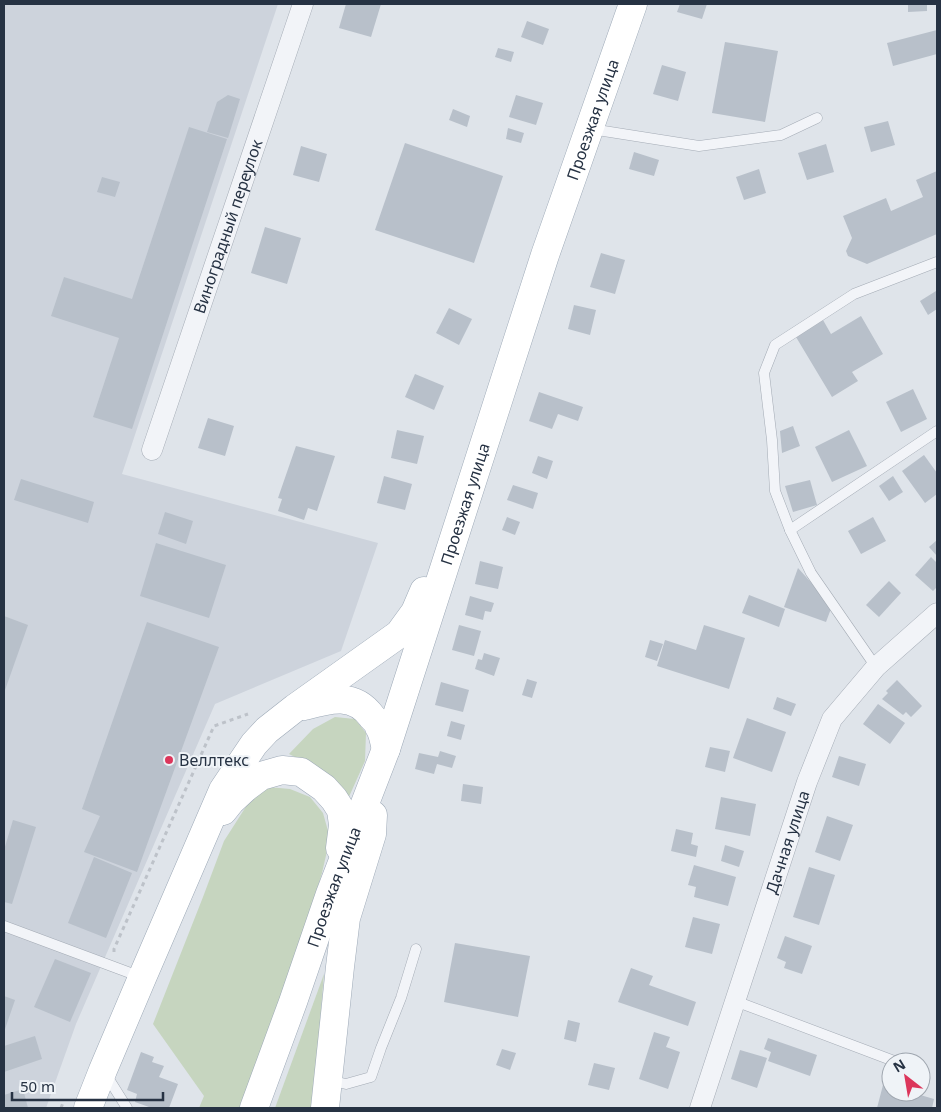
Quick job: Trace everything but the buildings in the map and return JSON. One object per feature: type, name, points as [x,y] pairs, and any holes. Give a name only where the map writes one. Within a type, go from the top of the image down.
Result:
[{"type":"main road","name":"Проезжая улица","points":[[254,1108],[330,894],[386,749],[542,265],[632,4]]},
{"type":"main road","points":[[88,1108],[103,1070],[130,973],[202,837],[223,790],[254,744],[267,730],[399,634],[415,612],[427,586],[451,546]]},
{"type":"main road","points":[[295,708],[327,700],[343,699],[353,701],[368,712],[380,727],[386,749]]},
{"type":"main road","points":[[202,837],[231,800],[260,776],[282,770],[300,772],[324,788],[341,810],[343,825],[330,894]]},
{"type":"main road","points":[[325,1108],[346,918],[372,834],[374,779]]},
{"type":"street","name":"Виноградный переулок","points":[[152,450],[303,4]]},
{"type":"street","name":"Дачная улица","points":[[700,1108],[807,782],[832,719],[876,667],[937,613]]},
{"type":"lane","points":[[589,129],[699,146],[781,135],[817,118]]},
{"type":"lane","points":[[876,667],[811,573],[790,530],[775,491],[772,440],[764,373],[775,345],[854,294],[937,262]]},
{"type":"lane","points":[[790,530],[937,431]]},
{"type":"lane","points":[[4,926],[130,973]]},
{"type":"lane","points":[[328,1080],[346,1084],[371,1077],[401,998],[416,949]]},
{"type":"lane","points":[[735,1001],[881,1056]]},
{"type":"lane","points":[[103,1070],[127,1108]]},
{"type":"path","points":[[130,973],[114,949],[214,726],[248,714]]},
{"type":"shaded area","points":[[4,4],[278,4],[122,474],[378,543],[341,651],[215,704],[76,1024],[46,1108],[4,1108]]},
{"type":"green space","points":[[335,717],[355,719],[366,733],[365,761],[348,799],[327,773],[289,754],[313,729]]},
{"type":"green space","points":[[268,787],[290,789],[310,797],[323,813],[330,838],[322,873],[250,1108],[199,1108],[204,1096],[153,1024],[224,841],[247,805]]},
{"type":"green space","points":[[324,974],[313,1108],[275,1108]]},
{"type":"place","name":"Веллтекс","points":[[169,760]]}]
